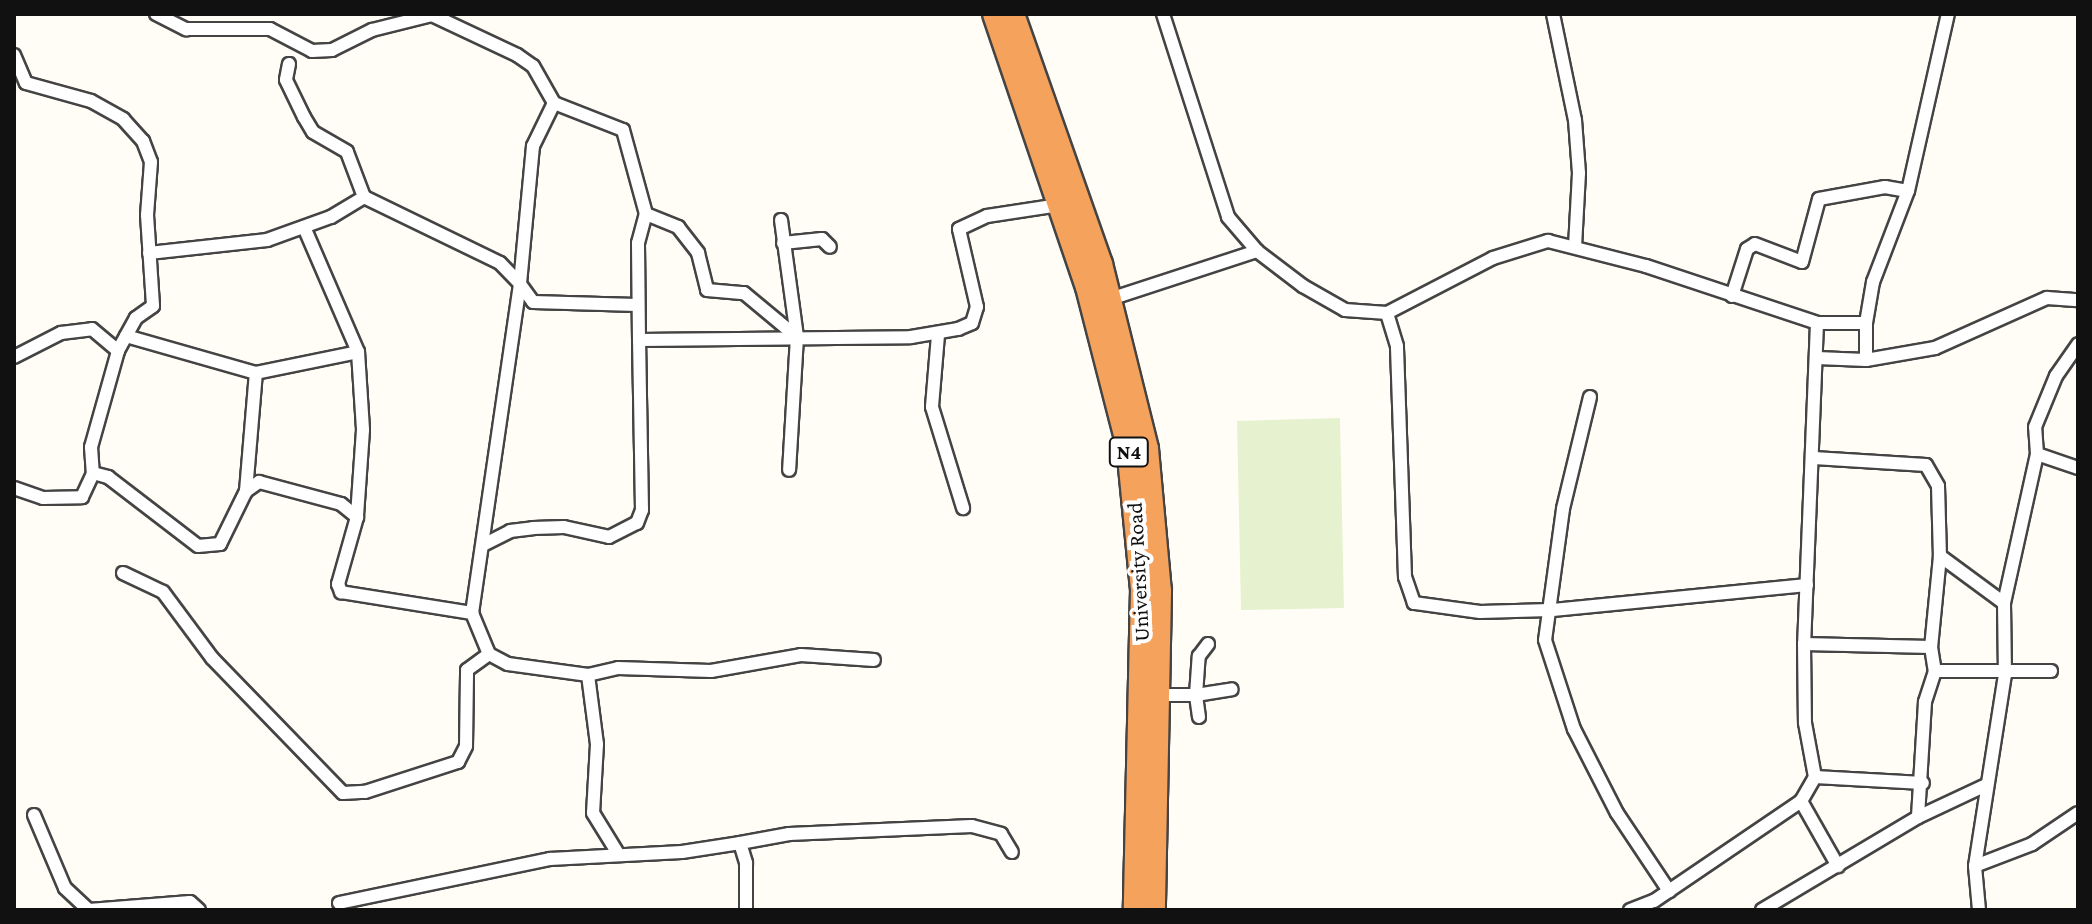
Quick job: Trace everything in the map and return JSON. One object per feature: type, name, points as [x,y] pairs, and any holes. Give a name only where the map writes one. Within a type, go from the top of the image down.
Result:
[{"type":"highway","name":"University Road","points":[[994,14],[1045,131],[1110,299],[1147,449],[1160,591],[1154,910]]},
{"type":"highway","name":"University Road","points":[[1013,14],[1045,131],[1059,205],[1113,379],[1135,508],[1143,676],[1135,910]]},
{"type":"street","points":[[156,14],[186,29],[270,29],[297,46],[332,50],[372,30],[432,14],[533,66],[554,103],[623,130],[646,214],[639,235],[637,305],[642,510],[637,523],[609,537],[564,527],[533,528],[510,531],[485,544]]},
{"type":"street","points":[[269,14],[270,29]]},
{"type":"street","points":[[1163,14],[1228,217],[1257,251],[1345,310],[1387,313],[1409,297],[1527,244],[1548,241],[1575,246],[1817,323],[1866,323]]},
{"type":"street","points":[[1553,14],[1575,120],[1579,173],[1575,246]]},
{"type":"street","points":[[1866,360],[1866,323],[1873,282],[1908,191],[1943,56],[1948,14]]},
{"type":"street","points":[[14,55],[26,83],[91,101],[123,119],[143,141],[151,162],[149,253],[153,306],[136,318],[118,351],[91,447],[93,473],[82,497],[43,498],[14,488]]},
{"type":"street","points":[[289,64],[286,80],[304,117],[313,132],[347,152],[364,197],[500,263],[533,302],[637,305]]},
{"type":"street","points":[[554,103],[533,146],[520,284],[485,544],[472,613],[489,654],[508,664],[588,675],[618,668],[711,671],[801,655],[874,660]]},
{"type":"street","points":[[1732,296],[1747,249],[1755,244],[1802,262],[1819,199],[1885,187],[1908,191]]},
{"type":"street","points":[[149,253],[234,246],[304,227],[364,197]]},
{"type":"street","points":[[639,340],[764,342],[797,337],[938,335],[972,323],[977,307],[959,229],[987,216],[1059,205]]},
{"type":"street","points":[[646,214],[678,227],[698,253],[707,290],[744,293],[797,337]]},
{"type":"street","points":[[781,220],[797,337],[789,470]]},
{"type":"street","points":[[304,227],[358,352],[363,430],[357,517],[338,584],[341,592],[472,613]]},
{"type":"street","points":[[783,243],[822,239],[830,247]]},
{"type":"street","points":[[1110,299],[1257,251]]},
{"type":"street","points":[[1817,358],[1866,360],[1935,348],[2047,298],[2078,300]]},
{"type":"street","points":[[1387,313],[1397,346],[1405,577],[1414,603],[1480,612],[1550,610],[1807,585]]},
{"type":"street","points":[[1630,910],[1669,891],[1801,801],[1815,777],[1805,723],[1804,644],[1814,458],[1817,323]]},
{"type":"street","points":[[14,357],[61,333],[92,329],[118,351]]},
{"type":"street","points":[[938,335],[932,407],[963,508]]},
{"type":"street","points":[[126,336],[256,373],[358,352]]},
{"type":"street","points":[[1979,910],[1975,866],[2005,675],[2004,603],[2037,454],[2035,427],[2043,401],[2078,344]]},
{"type":"street","points":[[93,473],[108,477],[198,546],[220,544],[246,491],[256,373]]},
{"type":"street","points":[[1590,397],[1563,509],[1545,640],[1549,662],[1574,729],[1617,813],[1669,891]]},
{"type":"street","points":[[2037,454],[2078,468]]},
{"type":"street","points":[[1814,458],[1926,465],[1938,486],[1940,556],[1931,647],[1935,671],[1925,702],[1923,783],[1918,817]]},
{"type":"street","points":[[246,491],[259,482],[274,483],[341,504],[357,517]]},
{"type":"street","points":[[1940,556],[2004,603]]},
{"type":"street","points":[[123,573],[163,592],[212,658],[343,793],[365,792],[458,762],[466,746],[467,670],[489,654]]},
{"type":"street","points":[[1199,717],[1196,695],[1199,656],[1208,644]]},
{"type":"street","points":[[1804,644],[1931,647]]},
{"type":"street","points":[[1935,671],[2005,675],[2051,671]]},
{"type":"street","points":[[588,675],[597,744],[593,813],[617,852]]},
{"type":"street","points":[[1160,695],[1196,695],[1232,689]]},
{"type":"street","points":[[1815,777],[1923,783]]},
{"type":"street","points":[[1762,910],[1918,817],[1986,785]]},
{"type":"street","points":[[1801,801],[1838,866]]},
{"type":"street","points":[[1975,866],[2032,844],[2078,813]]},
{"type":"street","points":[[34,815],[65,888],[89,910],[190,902],[199,910]]},
{"type":"street","points":[[339,903],[511,866],[617,852],[682,852],[789,834],[972,826],[1001,834],[1012,852]]},
{"type":"street","points":[[740,843],[746,863],[746,910]]},
{"type":"green space","points":[[1340,418],[1344,608],[1241,610],[1237,421]]}]
